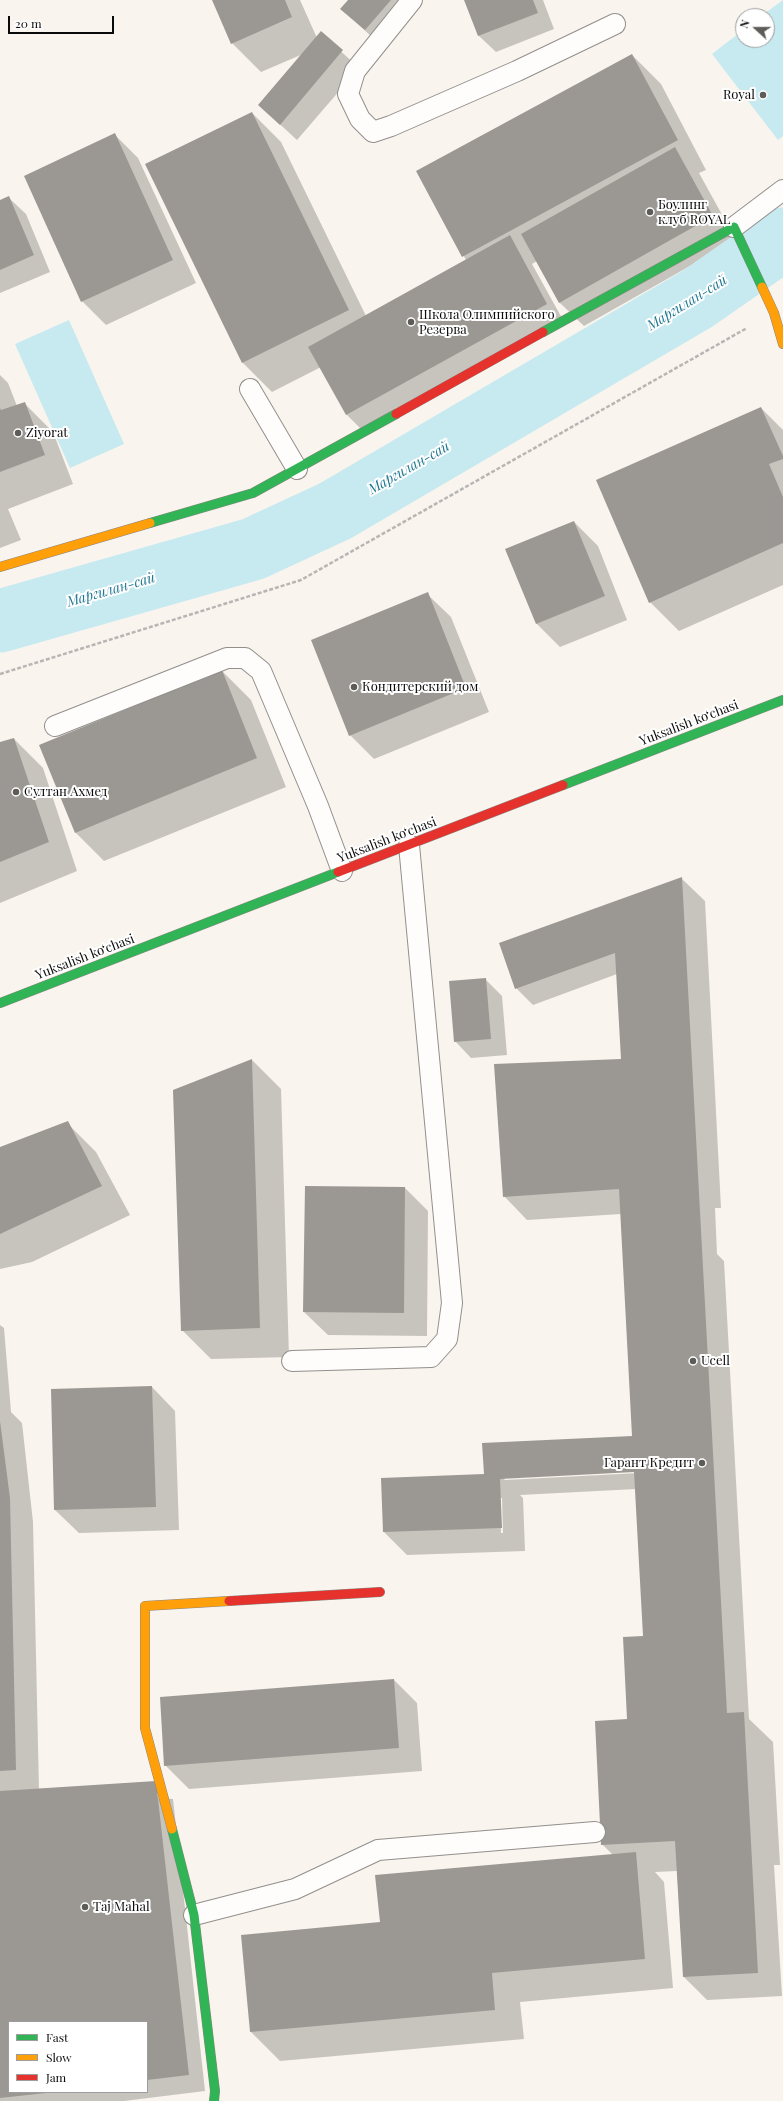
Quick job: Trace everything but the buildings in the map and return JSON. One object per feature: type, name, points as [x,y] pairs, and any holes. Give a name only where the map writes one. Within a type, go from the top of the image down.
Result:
[{"type":"street","points":[[0,567],[253,493],[734,227],[774,313],[783,344]]},
{"type":"street","name":"Yuksalish koʻchasi","points":[[0,1003],[783,700]]},
{"type":"street","points":[[214,2101],[215,2091],[194,1915],[145,1728],[145,1606],[380,1592]]},
{"type":"lane","points":[[412,0],[355,71],[348,94],[360,119],[373,132],[517,71],[615,24]]},
{"type":"lane","points":[[734,227],[783,190]]},
{"type":"lane","points":[[250,389],[297,469]]},
{"type":"lane","points":[[55,726],[227,658],[245,658],[261,671],[318,806],[342,871]]},
{"type":"lane","points":[[292,1361],[430,1357],[447,1339],[452,1303],[409,845]]},
{"type":"lane","points":[[194,1915],[296,1889],[378,1850],[595,1832]]},
{"type":"path","points":[[0,674],[301,580],[774,313]]},
{"type":"water","name":"Royal","points":[[783,0],[783,136],[778,140],[712,54],[735,36],[735,48],[775,48],[775,8],[772,8]]},
{"type":"water","points":[[69,320],[124,444],[70,468],[15,344]]},
{"type":"waterway","name":"Маргилан-сай","points":[[0,621],[253,549],[335,511],[697,299],[783,239]]},
{"type":"traffic: fast","points":[[543,332],[734,227],[762,287]]},
{"type":"traffic: fast","points":[[150,523],[253,493],[396,414]]},
{"type":"traffic: fast","points":[[563,785],[783,700]]},
{"type":"traffic: fast","points":[[0,1003],[338,872]]},
{"type":"traffic: fast","points":[[172,1829],[194,1915],[215,2091],[214,2101]]},
{"type":"traffic: slow","points":[[762,287],[774,313],[783,344]]},
{"type":"traffic: slow","points":[[0,567],[150,523]]},
{"type":"traffic: slow","points":[[172,1829],[145,1728],[145,1606],[229,1601]]},
{"type":"traffic: jam","points":[[396,414],[543,332]]},
{"type":"traffic: jam","points":[[338,872],[563,785]]},
{"type":"traffic: jam","points":[[229,1601],[380,1592]]},
{"type":"place","name":"Royal","points":[[763,95]]},
{"type":"place","name":"Боулинг клуб ROYAL","points":[[650,212]]},
{"type":"place","name":"Школа Олимпийского Резерва","points":[[411,322]]},
{"type":"place","name":"Ziyorat","points":[[18,433]]},
{"type":"place","name":"Кондитерский дом","points":[[354,687]]},
{"type":"place","name":"Султан Ахмед","points":[[16,792]]},
{"type":"place","name":"Ucell","points":[[693,1361]]},
{"type":"place","name":"Гарант Кредит","points":[[702,1463]]},
{"type":"place","name":"Taj Mahal","points":[[85,1907]]}]
